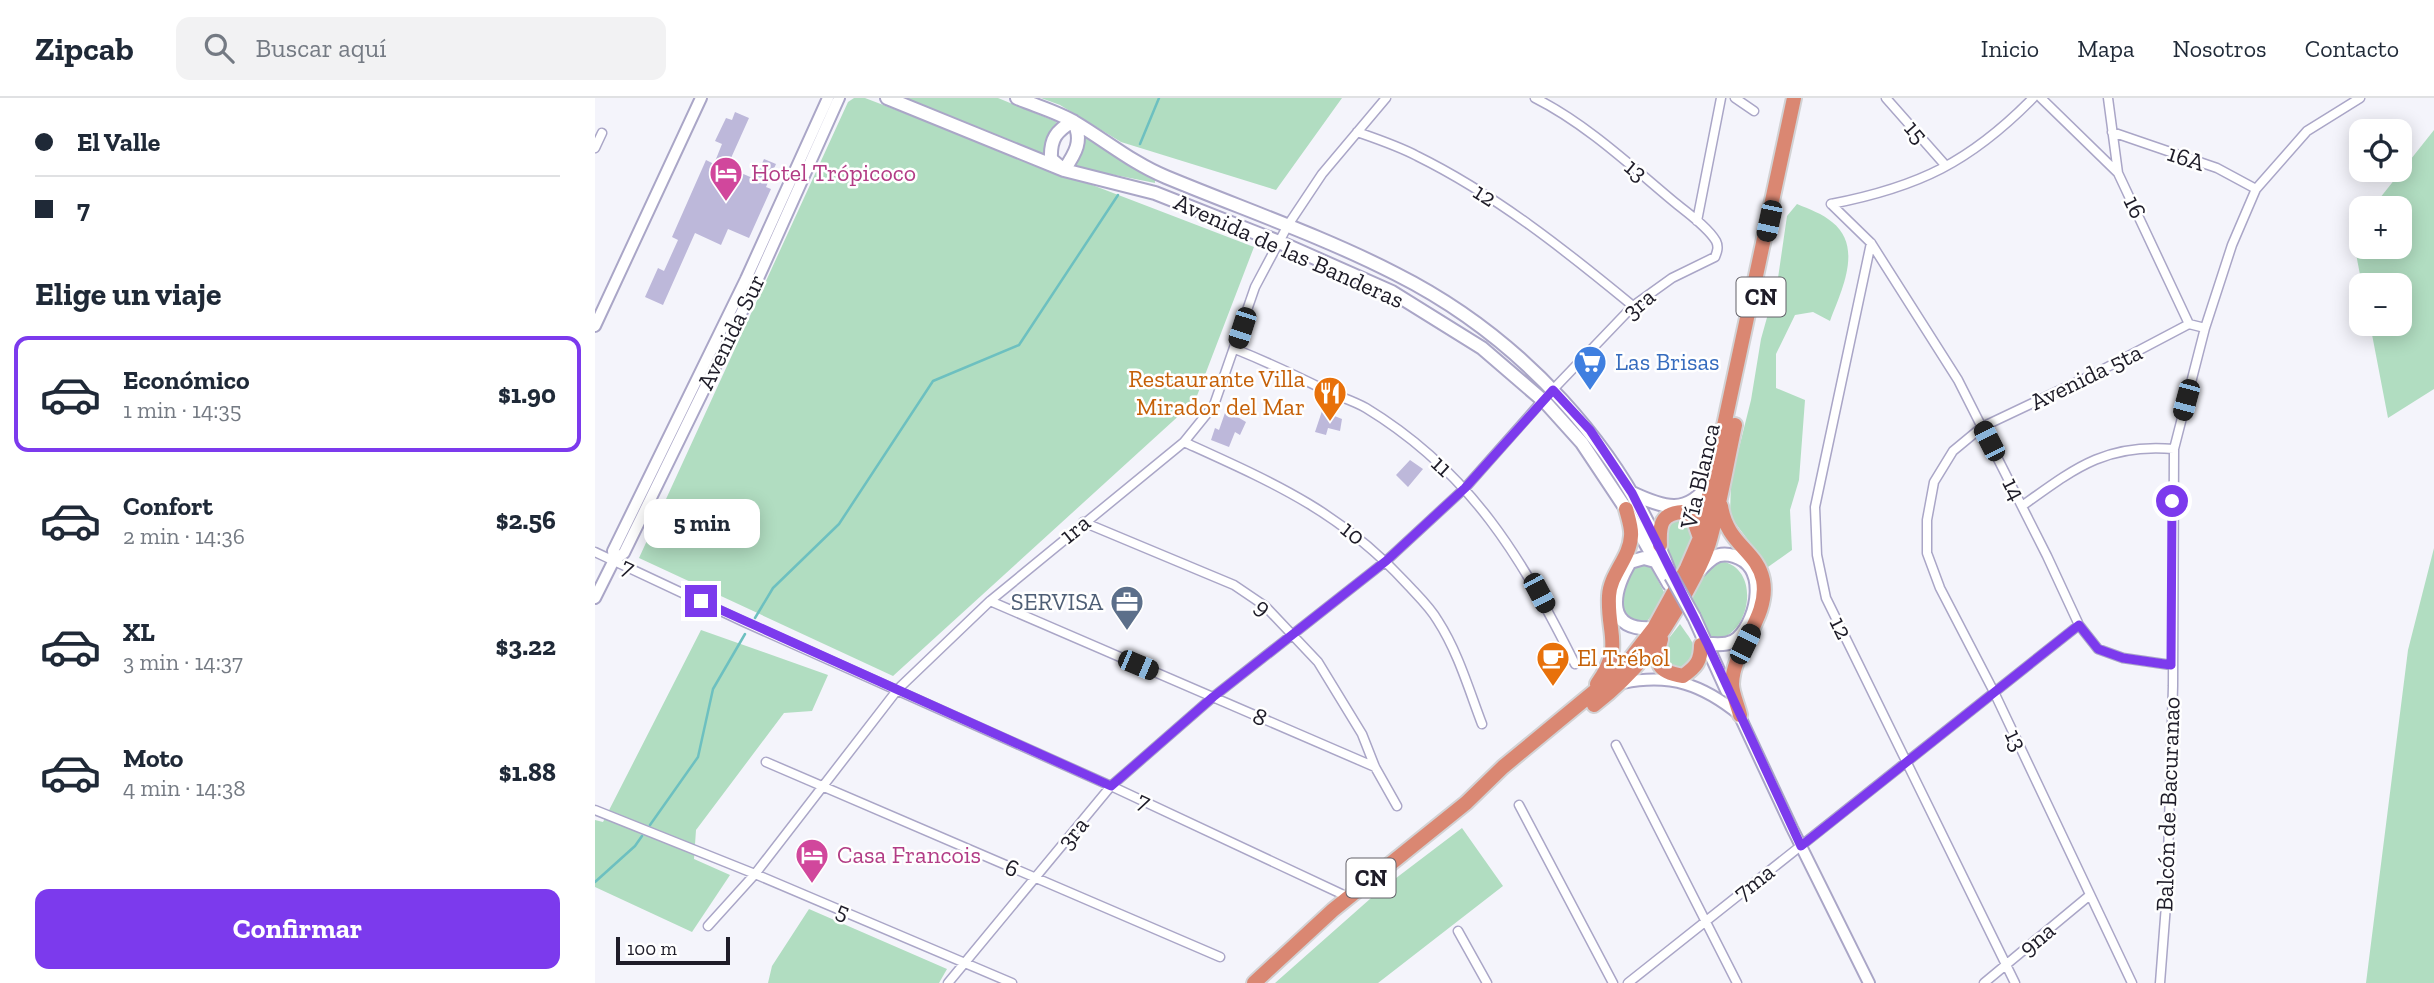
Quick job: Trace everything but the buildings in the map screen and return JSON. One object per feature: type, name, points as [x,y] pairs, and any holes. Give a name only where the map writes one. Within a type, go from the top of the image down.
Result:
[{"type":"highway","name":"Vía Blanca","points":[[1254,983],[1348,897],[1583,703],[1658,632],[1700,538],[1794,98]]},
{"type":"highway","name":"Vía Blanca","points":[[1493,780],[1508,773],[1623,682],[1695,576],[1711,538],[1802,98]]},
{"type":"highway","points":[[1720,496],[1724,523],[1734,540],[1756,564],[1763,581],[1760,608],[1737,662],[1732,685],[1740,715]]},
{"type":"highway","points":[[1583,703],[1604,675],[1612,654],[1614,635],[1609,597],[1613,578],[1625,557],[1631,536],[1626,509]]},
{"type":"highway","points":[[1660,545],[1659,528],[1664,517],[1673,512],[1683,512],[1694,521],[1700,538]]},
{"type":"highway","points":[[1658,632],[1658,662],[1667,673],[1683,676],[1695,668],[1701,659],[1704,645]]},
{"type":"main road","name":"Avenida de las Banderas","points":[[887,98],[1064,170],[1155,193],[1279,242],[1392,292],[1482,348],[1543,400],[1582,443],[1626,509],[1655,561],[1670,580],[1727,690]]},
{"type":"main road","name":"Avenida de las Banderas","points":[[1017,98],[1073,121],[1163,176],[1288,225],[1398,274],[1493,334],[1553,390],[1590,430],[1632,493],[1660,545],[1670,580]]},
{"type":"main road","points":[[1073,121],[1079,130],[1076,151],[1064,170],[1051,159],[1050,146],[1055,135],[1073,121]]},
{"type":"main road","points":[[1632,493],[1654,503],[1686,505],[1699,499],[1713,479]]},
{"type":"main road","points":[[1695,576],[1714,557],[1728,554],[1743,559],[1752,568],[1757,581],[1748,624],[1738,639],[1727,644],[1704,645]]},
{"type":"main road","points":[[1655,561],[1644,558],[1630,562],[1619,581],[1616,601],[1619,617],[1627,627],[1658,632]]},
{"type":"street","points":[[595,326],[701,98]]},
{"type":"street","name":"Avenida Sur","points":[[614,561],[613,551],[746,279],[828,98]]},
{"type":"street","name":"Avenida Sur","points":[[595,598],[614,561],[624,553],[738,320],[839,98]]},
{"type":"street","name":"1ra","points":[[708,926],[755,874],[825,787],[898,689],[990,601],[1083,522],[1184,442],[1214,405],[1255,287],[1288,225],[1322,174],[1386,98]]},
{"type":"street","name":"13","points":[[1535,98],[1549,105],[1623,159],[1697,221],[1716,242],[1718,250],[1715,257]]},
{"type":"street","points":[[1697,221],[1721,98]]},
{"type":"street","points":[[1735,98],[1754,111]]},
{"type":"street","name":"15","points":[[1887,98],[1946,166]]},
{"type":"street","points":[[1946,166],[1976,150],[2004,128],[2033,98]]},
{"type":"street","name":"16","points":[[2041,98],[2118,173],[2189,324]]},
{"type":"street","points":[[2108,98],[2118,173]]},
{"type":"street","name":"Balcón de Bacuranao","points":[[2160,983],[2167,878],[2173,686],[2173,449],[2205,328],[2232,245],[2256,189],[2307,131],[2360,98]]},
{"type":"street","name":"12","points":[[1357,132],[1416,155],[1487,195],[1563,248],[1633,306]]},
{"type":"street","name":"16A","points":[[2112,132],[2217,168],[2256,189]]},
{"type":"street","points":[[595,148],[602,133]]},
{"type":"street","name":"14","points":[[1946,166],[1886,193],[1831,204],[1871,243],[1958,380],[2079,625],[2098,649],[2123,658],[2171,665]]},
{"type":"street","name":"12","points":[[1871,243],[1815,508],[1817,555],[1826,598],[2015,983]]},
{"type":"street","name":"3ra","points":[[948,983],[1111,786],[1213,697],[1386,561],[1465,488],[1543,400],[1633,306],[1672,278],[1715,257]]},
{"type":"street","points":[[2189,324],[2205,328]]},
{"type":"street","name":"Avenida 5ta","points":[[1982,427],[2096,373],[2189,324]]},
{"type":"street","name":"11","points":[[1235,349],[1363,407],[1415,441],[1465,488],[1513,549],[1575,664]]},
{"type":"street","name":"13","points":[[1982,427],[1953,451],[1934,482],[1927,520],[1927,553],[1940,588],[1994,692],[2132,983]]},
{"type":"street","name":"10","points":[[1184,442],[1281,486],[1314,505],[1344,525],[1386,561],[1438,620],[1458,661],[1482,724]]},
{"type":"street","points":[[2022,506],[2064,476],[2101,456],[2142,446],[2173,449]]},
{"type":"street","name":"9","points":[[1083,522],[1234,585],[1265,606],[1318,662],[1362,734],[1375,767],[1397,806]]},
{"type":"street","name":"7","points":[[595,552],[1111,786],[1348,897]]},
{"type":"street","name":"8","points":[[990,601],[1375,767]]},
{"type":"street","name":"7ma","points":[[1628,983],[2079,625]]},
{"type":"street","points":[[1623,682],[1643,679],[1685,684],[1717,697],[1740,715]]},
{"type":"street","name":"Avenida de las Banderas","points":[[1727,690],[1869,983]]},
{"type":"street","points":[[1616,745],[1737,983]]},
{"type":"street","name":"6","points":[[766,762],[1220,957]]},
{"type":"street","points":[[1519,805],[1613,983]]},
{"type":"street","name":"5","points":[[595,810],[755,874],[1011,983]]},
{"type":"street","name":"9na","points":[[1984,983],[2090,895]]},
{"type":"street","points":[[1458,930],[1487,983]]},
{"type":"green space","points":[[854,98],[865,98],[1254,247],[1195,401],[893,676],[639,558],[848,102]]},
{"type":"green space","points":[[900,98],[998,98],[1057,122],[1047,137],[1045,157]]},
{"type":"green space","points":[[1041,98],[1342,98],[1276,190],[1121,142],[1060,105]]},
{"type":"green space","points":[[2434,130],[2434,389],[2388,418],[2372,336],[2412,336],[2412,273],[2360,273],[2357,259],[2412,259],[2412,196],[2382,196],[2393,182],[2412,182],[2412,158]]},
{"type":"green space","points":[[1086,136],[1155,180],[1155,183],[1075,167]]},
{"type":"green space","points":[[1797,204],[1820,214],[1842,232],[1847,244],[1847,270],[1830,321],[1813,312],[1795,315],[1776,354],[1776,388],[1805,400],[1799,480],[1790,510],[1792,550],[1768,567],[1730,516],[1731,480],[1751,400],[1761,339],[1778,278],[1787,216]]},
{"type":"green space","points":[[1674,517],[1689,521],[1693,534],[1677,572],[1664,541],[1667,522]]},
{"type":"green space","points":[[2434,548],[2434,983],[2366,983],[2408,650]]},
{"type":"green space","points":[[1725,562],[1737,568],[1744,579],[1746,604],[1735,629],[1725,637],[1713,640],[1689,600],[1707,571]]},
{"type":"green space","points":[[1635,564],[1651,567],[1665,594],[1650,618],[1641,626],[1623,616],[1621,608],[1623,589]]},
{"type":"green space","points":[[1680,624],[1694,647],[1693,657],[1684,671],[1662,663],[1666,642]]},
{"type":"green space","points":[[701,630],[828,675],[812,711],[784,713],[696,830],[694,859],[730,875],[692,932],[595,887],[595,820],[603,822]]},
{"type":"green space","points":[[1462,828],[1503,886],[1378,983],[1275,983],[1379,891]]},
{"type":"green space","points":[[809,909],[947,969],[939,983],[768,983],[772,966]]},
{"type":"waterway","points":[[1140,144],[1159,98]]},
{"type":"waterway","points":[[755,618],[773,588],[839,524],[933,381],[1019,345],[1118,195]]},
{"type":"waterway","points":[[650,825],[698,757],[713,689],[745,634]]},
{"type":"waterway","points":[[595,882],[635,846],[642,836]]},
{"type":"place","name":"Hotel Trópicoco","points":[[726,203]]},
{"type":"place","name":"Las Brisas","points":[[1590,392]]},
{"type":"place","name":"Restaurante Villa Mirador del Mar","points":[[1330,423]]},
{"type":"place","name":"SERVISA","points":[[1127,632]]},
{"type":"place","name":"El Trébol","points":[[1553,688]]},
{"type":"place","name":"Casa Francois","points":[[812,885]]},
{"type":"route","points":[[701,601],[1111,786],[1213,697],[1386,561],[1465,488],[1553,390],[1590,430],[1632,493],[1660,545],[1671,576],[1708,645],[1801,846],[2079,625],[2098,649],[2123,658],[2171,665],[2172,501]]}]
